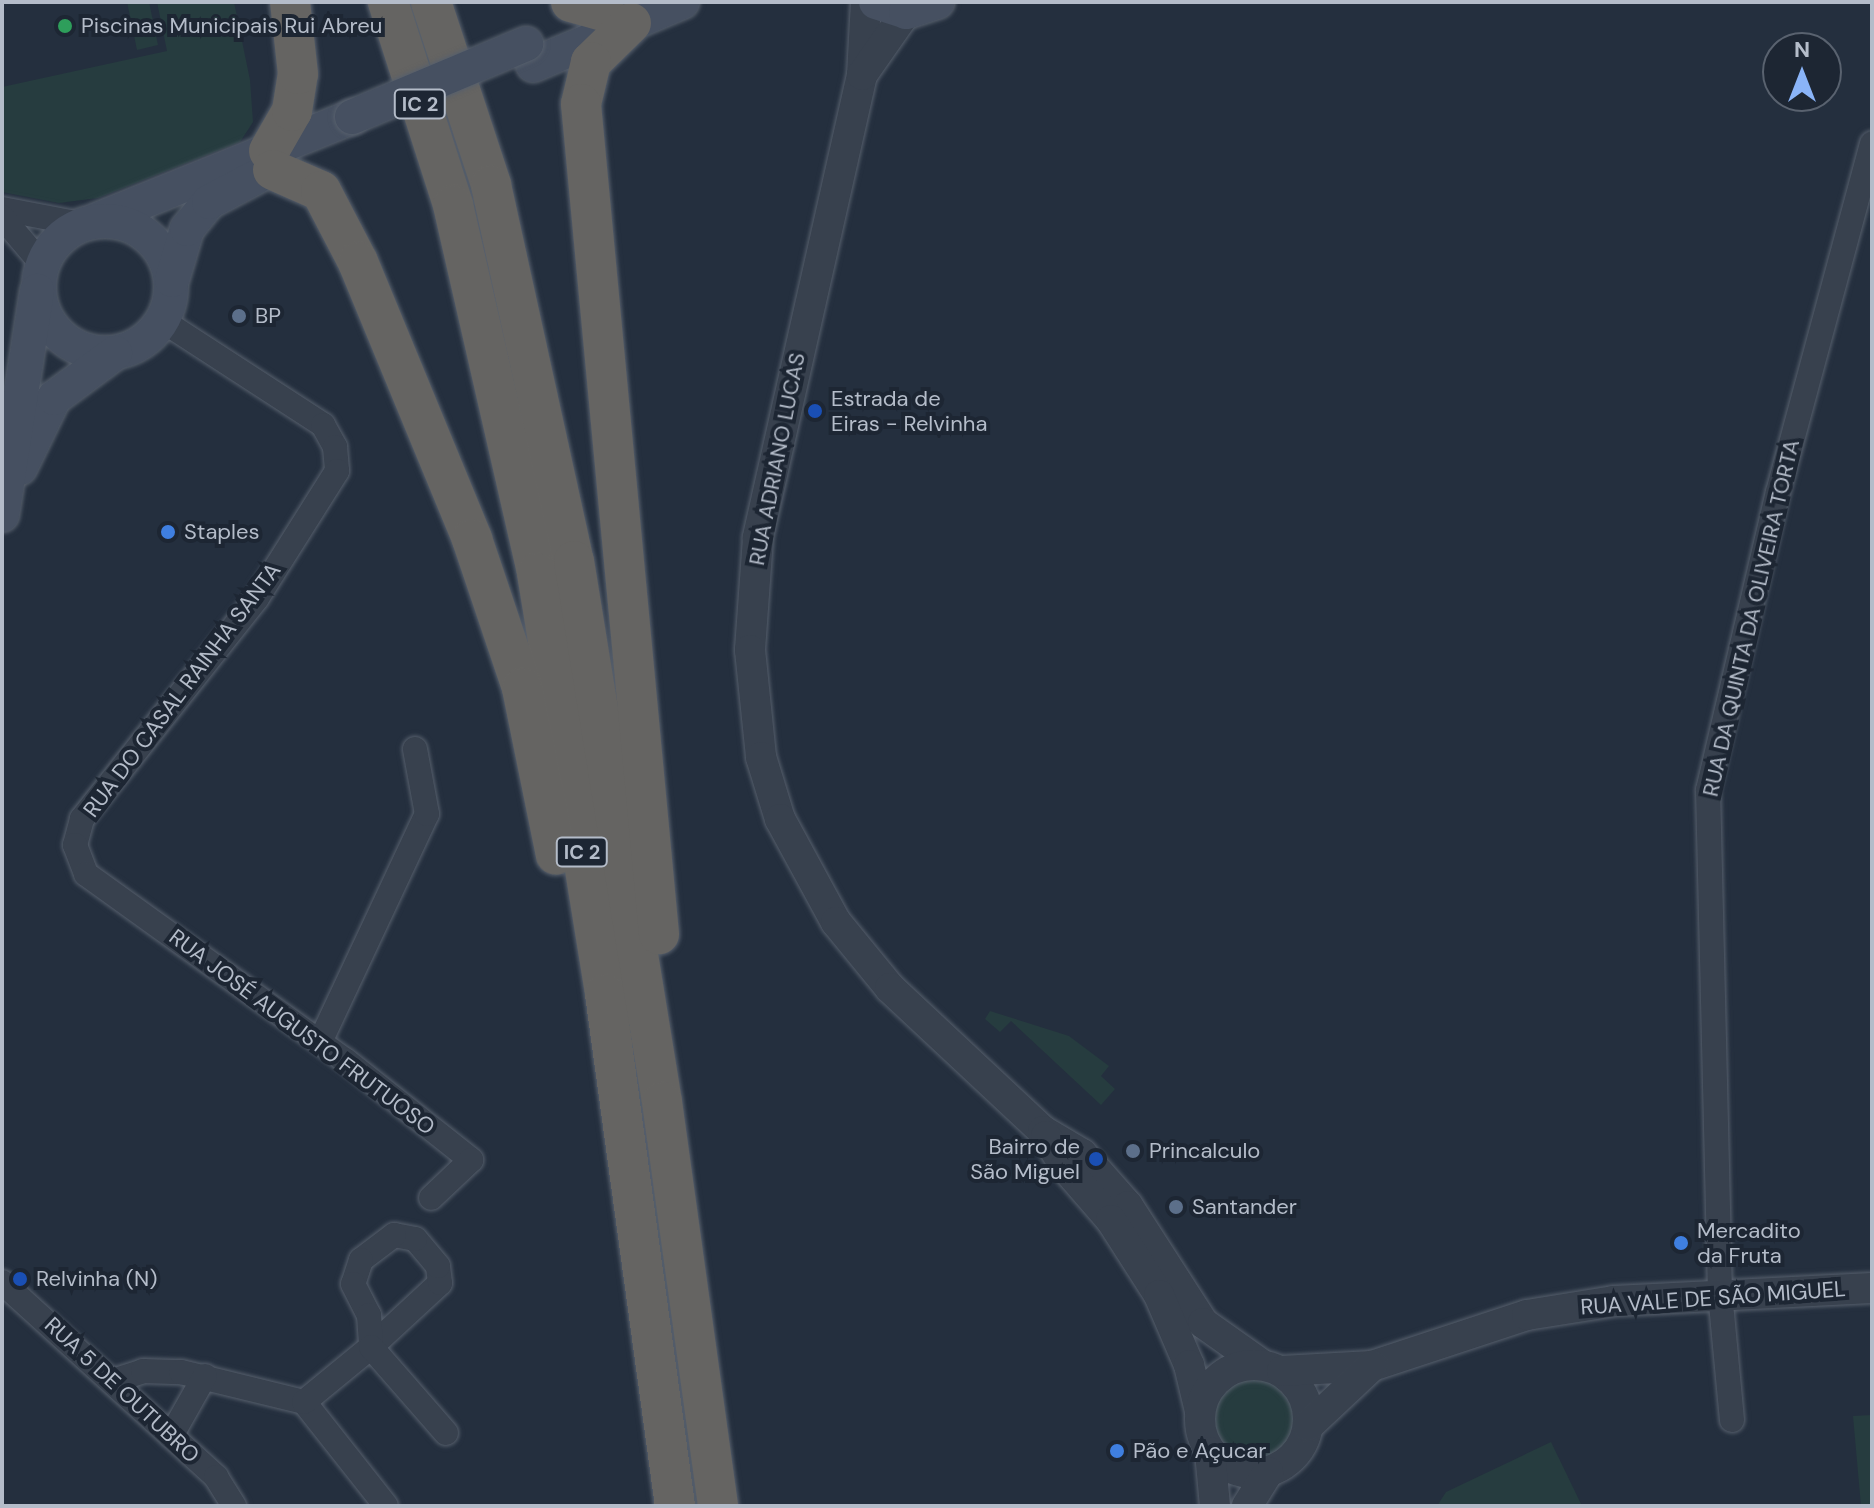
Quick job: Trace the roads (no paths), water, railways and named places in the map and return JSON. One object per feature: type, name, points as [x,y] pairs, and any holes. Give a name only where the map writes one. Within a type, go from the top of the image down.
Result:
[{"type":"highway","points":[[290,2],[298,74],[292,111],[271,160],[321,191],[358,262],[472,539],[522,688],[574,940],[620,1108]]},
{"type":"highway","name":"IC 2","points":[[388,2],[453,205],[537,573],[620,1108],[675,1506]]},
{"type":"highway","name":"IC 2","points":[[431,2],[491,185],[574,561],[662,1102],[718,1506]]},
{"type":"highway","points":[[609,10],[591,62],[581,104],[661,953],[662,1102]]},
{"type":"main road","points":[[4,506],[40,275],[57,240],[89,223],[271,160],[529,55],[609,10],[682,2]]},
{"type":"main road","points":[[4,506],[54,398],[115,353],[134,348],[163,321],[187,229],[209,202],[271,160]]},
{"type":"main road","points":[[89,223],[118,221],[154,242],[172,280]]},
{"type":"main road","points":[[40,275],[47,319],[70,345],[115,353]]},
{"type":"street","name":"RUA ADRIANO LUCAS","points":[[866,2],[862,75],[758,538],[750,650],[756,729],[780,819],[836,922],[890,988],[1043,1131],[1082,1154],[1128,1206],[1203,1323],[1271,1368]]},
{"type":"street","name":"RUA ADRIANO LUCAS","points":[[862,75],[906,5]]},
{"type":"street","name":"RUA DA QUINTA DA OLIVEIRA TORTA","points":[[1732,1420],[1720,1294],[1708,790],[1778,492],[1872,143]]},
{"type":"street","points":[[2,209],[89,223]]},
{"type":"street","points":[[2,217],[40,275]]},
{"type":"street","name":"RUA DO CASAL RAINHA SANTA","points":[[86,874],[75,845],[82,819],[257,598],[337,471],[335,447],[323,425],[163,321]]},
{"type":"street","points":[[320,1042],[427,814],[415,749]]},
{"type":"street","name":"RUA JOSÉ AUGUSTO FRUTUOSO","points":[[86,874],[320,1042],[471,1160],[431,1198]]},
{"type":"street","name":"RUA ADRIANO LUCAS","points":[[1043,1131],[1065,1167],[1111,1220],[1159,1295],[1189,1365],[1200,1411]]},
{"type":"street","points":[[304,1402],[371,1347],[440,1283],[438,1266],[415,1239],[394,1235],[361,1260],[353,1284],[369,1315],[371,1347],[446,1433]]},
{"type":"street","name":"RUA 5 DE OUTUBRO","points":[[2,1282],[216,1477],[234,1506]]},
{"type":"street","name":"RUA VALE DE SÃO MIGUEL","points":[[1271,1368],[1372,1366],[1527,1315],[1614,1301],[1872,1288]]},
{"type":"street","points":[[1215,1506],[1210,1452],[1200,1411],[1214,1381],[1244,1365],[1271,1368],[1304,1395],[1308,1426],[1295,1455],[1268,1472],[1247,1506]]},
{"type":"street","name":"RUA VALE DE SÃO MIGUEL","points":[[1308,1426],[1372,1366]]},
{"type":"street","points":[[113,1381],[143,1371],[205,1376],[304,1402],[386,1506]]},
{"type":"street","points":[[171,1436],[205,1376]]},
{"type":"street","points":[[1210,1452],[1236,1470],[1268,1472]]},
{"type":"place","name":"Piscinas Municipais Rui Abreu","points":[[65,26]]},
{"type":"place","name":"BP","points":[[239,316]]},
{"type":"place","name":"Estrada de Eiras - Relvinha","points":[[815,411]]},
{"type":"place","name":"Staples","points":[[168,532]]},
{"type":"place","name":"Princalculo","points":[[1133,1151]]},
{"type":"place","name":"Bairro de São Miguel","points":[[1096,1159]]},
{"type":"place","name":"Santander","points":[[1176,1207]]},
{"type":"place","name":"Mercadito da Fruta","points":[[1681,1243]]},
{"type":"place","name":"Relvinha (N)","points":[[20,1279]]},
{"type":"place","name":"Pão e Açucar","points":[[1117,1451]]}]
